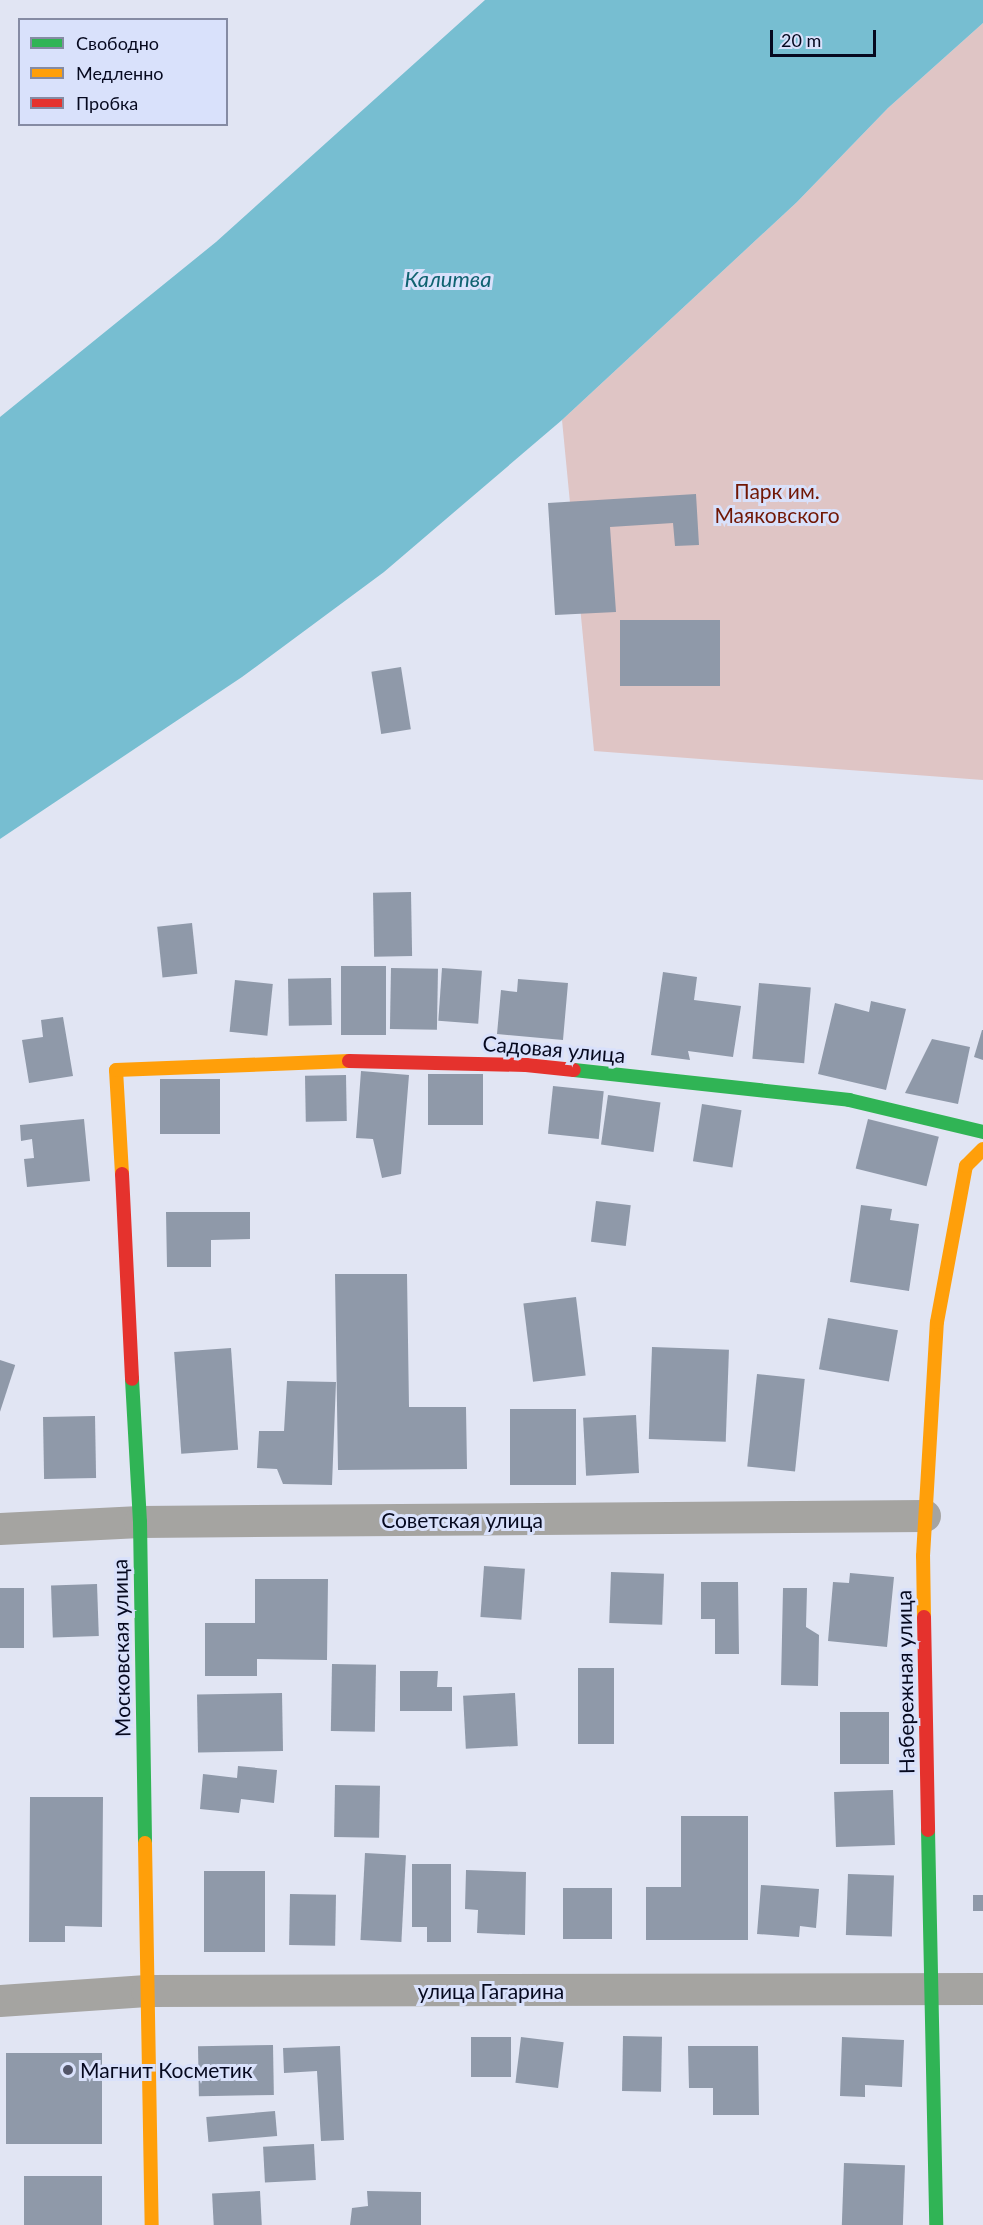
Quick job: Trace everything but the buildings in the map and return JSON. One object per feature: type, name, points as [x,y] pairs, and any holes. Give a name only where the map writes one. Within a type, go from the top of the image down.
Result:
[{"type":"street","name":"Садовая улица","points":[[117,1070],[368,1060],[526,1065],[849,1100],[983,1132]]},
{"type":"street","name":"Московская улица","points":[[117,1070],[140,1522],[152,2225]]},
{"type":"street","name":"Набережная улица","points":[[936,2225],[925,1516],[936,1322],[966,1166],[983,1149]]},
{"type":"street","name":"Советская улица","points":[[0,1529],[140,1522],[925,1516]]},
{"type":"street","name":"улица Гагарина","points":[[0,2001],[147,1991],[983,1989]]},
{"type":"green space","name":"Парк им. Маяковского","points":[[983,23],[983,780],[594,751],[562,420],[797,202],[888,108]]},
{"type":"water","name":"Калитва","points":[[485,0],[983,0],[983,23],[888,108],[797,202],[562,420],[384,572],[242,677],[0,839],[0,417],[216,242]]},
{"type":"traffic: fast","points":[[574,1070],[849,1100],[983,1132]]},
{"type":"traffic: fast","points":[[132,1379],[140,1522],[145,1843]]},
{"type":"traffic: fast","points":[[928,1830],[936,2225]]},
{"type":"traffic: slow","points":[[122,1174],[116,1070],[349,1061]]},
{"type":"traffic: slow","points":[[924,1617],[923,1556],[937,1322],[966,1166],[983,1149]]},
{"type":"traffic: slow","points":[[145,1843],[152,2225]]},
{"type":"traffic: jam","points":[[349,1061],[526,1065],[574,1070]]},
{"type":"traffic: jam","points":[[122,1174],[132,1379]]},
{"type":"traffic: jam","points":[[924,1617],[928,1830]]},
{"type":"place","name":"Магнит Косметик","points":[[68,2070]]}]
